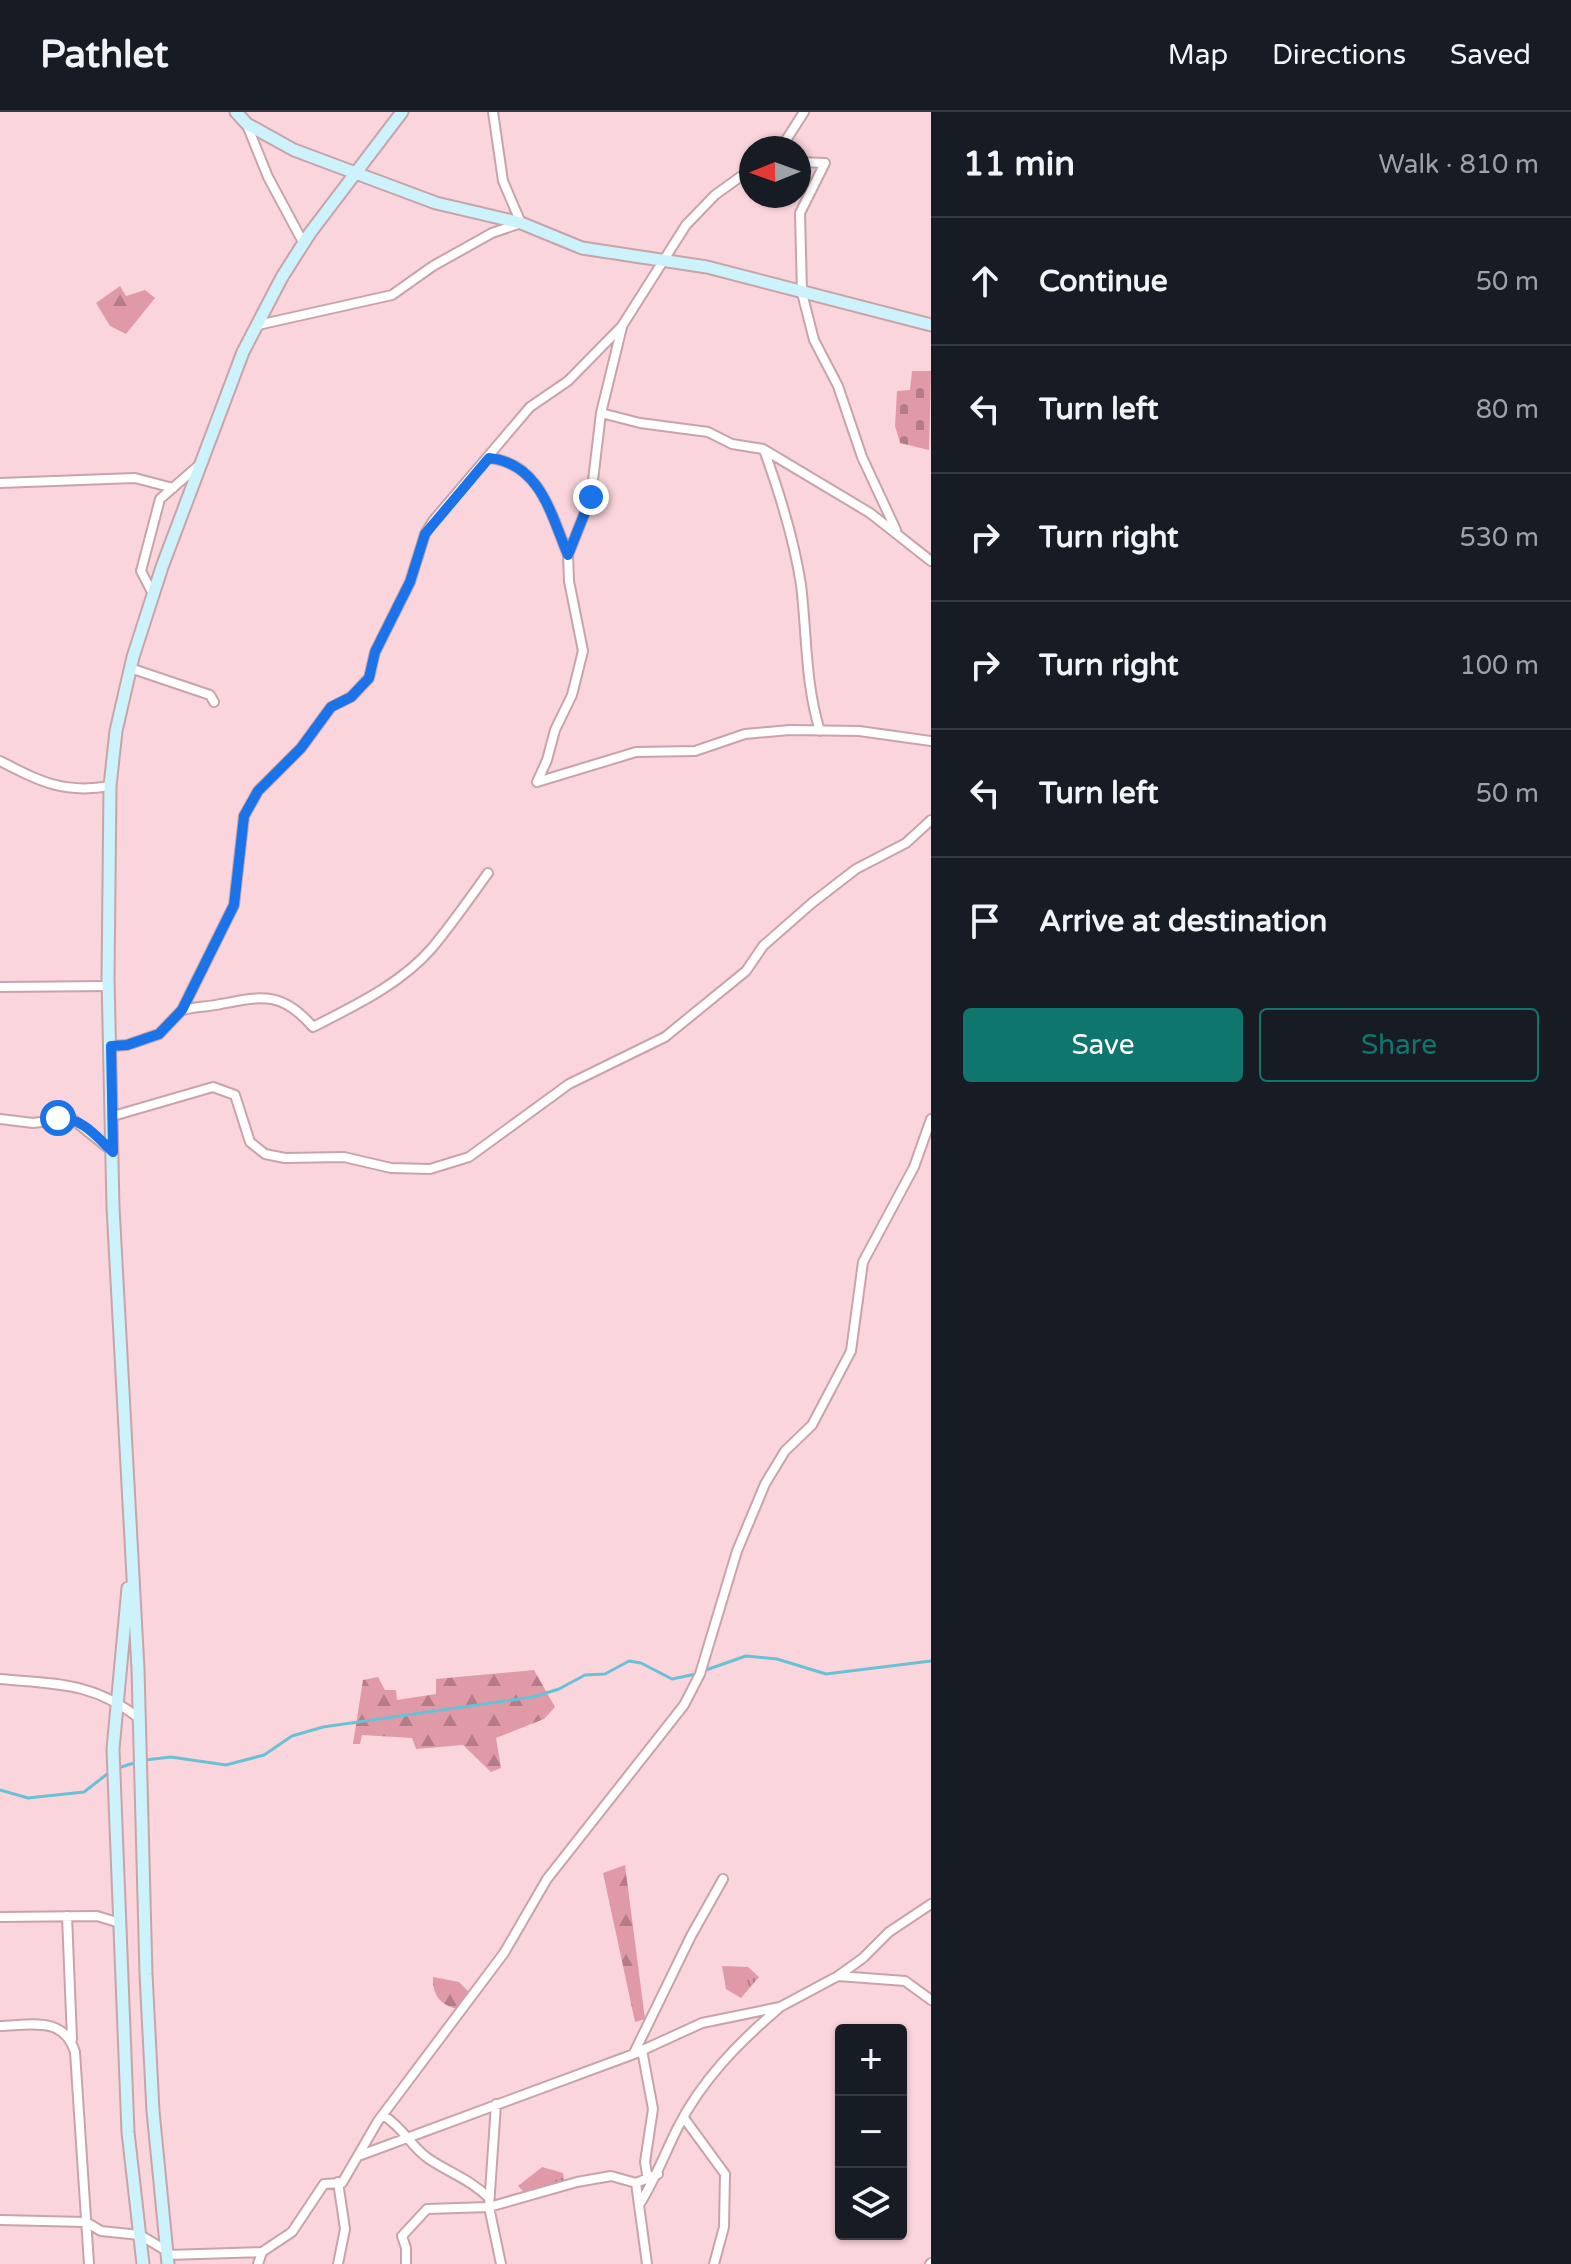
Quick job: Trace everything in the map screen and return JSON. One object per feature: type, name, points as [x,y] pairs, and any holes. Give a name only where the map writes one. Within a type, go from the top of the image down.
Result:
[{"type":"street","points":[[236,112],[247,124],[294,150],[436,203],[521,223],[582,248],[721,270],[931,325]]},
{"type":"street","points":[[167,2257],[153,2111],[146,1988],[140,1719],[113,1152],[109,986],[110,786],[116,731],[130,668],[153,594],[198,466],[258,325],[304,244],[402,112]]},
{"type":"street","points":[[493,112],[503,181],[521,223]]},
{"type":"street","points":[[789,136],[804,112]]},
{"type":"street","points":[[247,124],[268,177],[304,244]]},
{"type":"street","points":[[811,162],[825,163],[811,191]]},
{"type":"street","points":[[111,1046],[127,1045],[159,1034],[182,1010],[234,905],[244,816],[258,791],[301,748],[331,707],[351,697],[369,678],[375,652],[410,582],[425,534],[530,407],[568,381],[622,326],[686,225],[715,195],[739,178]]},
{"type":"street","points":[[802,208],[800,213],[802,293],[814,340],[838,386],[862,457],[896,530]]},
{"type":"street","points":[[258,325],[392,295],[433,266],[492,233],[521,223]]},
{"type":"street","points":[[568,555],[591,497],[601,413],[622,326]]},
{"type":"street","points":[[601,413],[640,423],[708,432],[732,444],[763,449],[896,530],[931,561]]},
{"type":"street","points":[[763,449],[783,501],[801,584],[811,702],[820,731]]},
{"type":"street","points":[[489,458],[516,465],[538,485],[568,555],[569,581],[583,651],[572,695],[555,730],[537,782],[636,752],[695,751],[745,734],[859,731],[931,741]]},
{"type":"street","points":[[153,594],[141,571],[145,545],[160,499],[198,466]]},
{"type":"street","points":[[0,483],[135,478],[173,488]]},
{"type":"street","points":[[130,668],[210,695],[214,702]]},
{"type":"street","points":[[0,761],[53,787],[72,790],[110,786]]},
{"type":"street","points":[[113,1116],[213,1087],[235,1095],[250,1142],[265,1154],[285,1158],[344,1157],[391,1168],[430,1169],[469,1157],[569,1084],[665,1037],[746,971],[763,946],[812,903],[856,869],[906,843],[931,820]]},
{"type":"street","points":[[182,1010],[250,996],[268,997],[285,1004],[313,1027],[356,1005],[415,963],[432,948],[488,873]]},
{"type":"street","points":[[0,987],[109,986]]},
{"type":"street","points":[[0,1119],[33,1123],[71,1118],[113,1152]]},
{"type":"street","points":[[0,2220],[86,2222],[101,2231],[140,2235],[167,2257],[262,2252],[292,2232],[324,2184],[342,2183],[383,2115],[504,1953],[547,1879],[684,1705],[700,1674],[737,1551],[759,1497],[785,1451],[812,1425],[845,1364],[854,1339],[854,1317],[864,1274],[863,1262],[909,1178],[931,1119]]},
{"type":"street","points":[[131,1560],[113,1749],[128,2132],[143,2264]]},
{"type":"street","points":[[0,1679],[83,1686],[117,1701],[140,1719]]},
{"type":"street","points":[[649,2189],[645,2162],[653,2109],[638,2052],[691,1936],[723,1879]]},
{"type":"street","points":[[639,2205],[658,2174],[684,2118],[723,2059],[780,2007],[838,1976],[863,1958],[889,1932],[931,1904]]},
{"type":"street","points":[[67,1916],[72,2040],[89,2264]]},
{"type":"street","points":[[0,1917],[97,1916],[120,1923]]},
{"type":"street","points":[[838,1976],[905,1981],[931,2000]]},
{"type":"street","points":[[361,2155],[638,2052],[702,2023],[780,2007]]},
{"type":"street","points":[[0,2026],[42,2025],[63,2029],[72,2040]]},
{"type":"street","points":[[496,2104],[489,2202],[501,2264]]},
{"type":"street","points":[[383,2115],[406,2131],[414,2147],[430,2160],[473,2182],[489,2202]]},
{"type":"street","points":[[684,2118],[725,2174],[724,2227],[714,2264]]},
{"type":"street","points":[[406,2264],[402,2236],[427,2209],[489,2202],[611,2176],[636,2183],[658,2174]]},
{"type":"street","points":[[338,2182],[345,2229],[338,2264]]},
{"type":"street","points":[[636,2183],[647,2264]]},
{"type":"street","points":[[258,2264],[262,2252]]},
{"type":"green space","points":[[120,286],[126,296],[145,290],[155,298],[126,334],[110,326],[96,303]]},
{"type":"green space","points":[[912,371],[931,371],[929,450],[900,443],[895,426],[897,391],[910,390]]},
{"type":"green space","points":[[534,1670],[555,1707],[544,1719],[496,1738],[501,1768],[491,1772],[463,1745],[416,1749],[412,1738],[362,1735],[360,1744],[353,1744],[363,1680],[378,1677],[385,1690],[396,1690],[397,1700],[436,1694],[436,1679]]},
{"type":"green space","points":[[625,1865],[645,2019],[635,2022],[603,1873]]},
{"type":"green space","points":[[722,1966],[748,1967],[759,1977],[741,1998],[726,1989]]},
{"type":"green space","points":[[433,1977],[459,1982],[471,1994],[459,2009],[447,2005],[436,1994]]},
{"type":"green space","points":[[542,2167],[563,2173],[565,2184],[528,2196],[518,2186]]},
{"type":"waterway","points":[[703,1671],[746,1656],[777,1659],[826,1674],[931,1661]]},
{"type":"waterway","points":[[145,1760],[171,1757],[226,1765],[264,1755],[292,1736],[323,1727],[533,1697],[559,1689],[585,1675],[605,1674],[629,1661],[641,1663],[672,1679],[696,1674]]},
{"type":"waterway","points":[[118,1768],[137,1762]]},
{"type":"waterway","points":[[0,1790],[28,1798],[84,1792],[111,1771]]},
{"type":"route","points":[[58,1118],[71,1118],[84,1125],[113,1152],[111,1046],[127,1045],[159,1034],[182,1010],[199,982],[213,943],[234,905],[244,816],[258,791],[301,748],[331,707],[351,697],[369,678],[368,671],[375,652],[410,582],[425,534],[436,517],[489,458],[504,459],[516,465],[538,485],[568,555],[591,497]]}]
